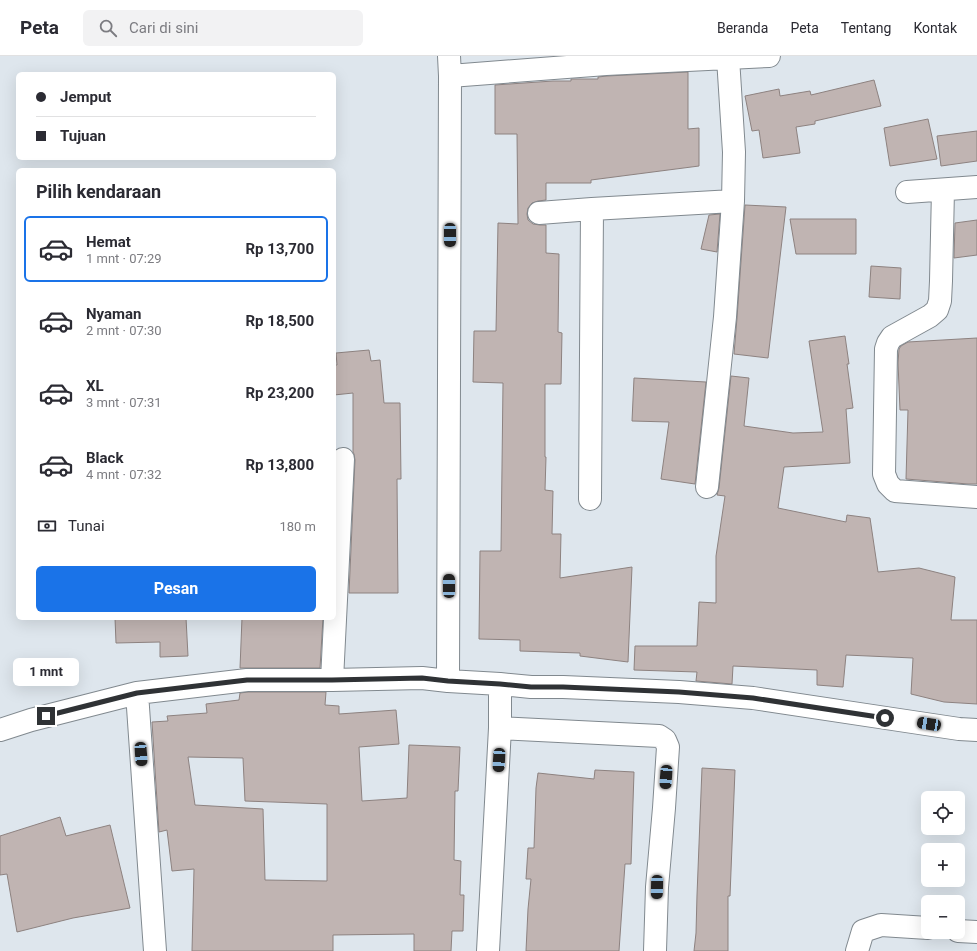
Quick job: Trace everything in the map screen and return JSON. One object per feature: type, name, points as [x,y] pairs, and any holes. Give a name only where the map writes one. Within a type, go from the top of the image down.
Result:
[{"type":"street","points":[[448,681],[450,66],[606,64],[769,56]]},
{"type":"street","points":[[706,487],[725,317],[733,201],[734,152],[728,58]]},
{"type":"street","points":[[907,192],[977,187]]},
{"type":"street","points":[[943,190],[941,281],[940,301],[937,310],[930,316],[892,336],[886,349],[884,474],[888,484],[895,490],[977,496]]},
{"type":"street","points":[[539,214],[592,209],[733,201]]},
{"type":"street","points":[[590,499],[592,209]]},
{"type":"street","points":[[336,600],[343,459]]},
{"type":"street","points":[[332,680],[335,620]]},
{"type":"street","points":[[0,730],[31,720],[137,693],[247,680],[422,678],[531,687],[679,692],[753,698],[959,729],[977,730]]},
{"type":"street","points":[[488,951],[500,728],[500,684]]},
{"type":"street","points":[[137,693],[155,951]]},
{"type":"street","points":[[500,728],[659,736],[665,740],[668,747],[657,887],[656,951]]},
{"type":"street","points":[[857,951],[863,931],[881,925],[921,928]]},
{"type":"street","points":[[965,931],[977,932]]},
{"type":"building","points":[[688,72],[688,129],[699,128],[699,166],[591,180],[591,183],[546,183],[546,200],[532,203],[528,208],[527,214],[528,220],[533,224],[546,225],[546,253],[559,254],[558,332],[562,333],[561,384],[545,384],[545,490],[553,491],[552,534],[561,534],[560,578],[632,567],[628,662],[580,656],[580,653],[520,651],[520,640],[479,639],[480,551],[501,551],[503,383],[473,382],[474,331],[496,331],[498,223],[518,224],[517,134],[495,134],[495,85],[571,81],[571,79],[598,79],[598,77],[607,76]]},
{"type":"building","points":[[874,80],[881,106],[815,121],[815,124],[796,127],[800,153],[763,158],[759,130],[752,131],[745,96],[779,89],[780,96],[810,91],[811,95]]},
{"type":"building","points":[[928,119],[937,159],[890,166],[884,128]]},
{"type":"building","points":[[977,131],[977,161],[941,166],[937,136]]},
{"type":"building","points":[[745,205],[786,207],[768,358],[734,354]]},
{"type":"building","points":[[720,214],[717,252],[701,249],[709,215]]},
{"type":"building","points":[[790,219],[856,219],[856,254],[796,254]]},
{"type":"building","points":[[977,220],[977,255],[954,258],[955,223]]},
{"type":"building","points":[[871,266],[901,268],[900,299],[869,297]]},
{"type":"building","points":[[845,336],[853,408],[846,409],[850,463],[784,467],[778,508],[846,522],[847,515],[870,518],[878,572],[919,568],[955,577],[951,620],[977,620],[977,704],[944,702],[911,694],[913,658],[846,655],[843,687],[817,685],[817,670],[733,666],[732,684],[696,681],[697,672],[634,670],[635,646],[697,646],[699,602],[716,603],[716,556],[725,496],[717,495],[731,376],[749,378],[744,426],[793,433],[823,432],[809,341]]},
{"type":"building","points":[[977,338],[977,484],[906,479],[908,410],[900,410],[898,363],[899,349],[908,342]]},
{"type":"building","points":[[369,350],[371,361],[380,360],[384,403],[400,403],[401,479],[397,479],[398,593],[349,593],[355,460],[353,452],[353,393],[336,395],[336,353]]},
{"type":"building","points":[[634,378],[706,382],[695,484],[661,479],[669,422],[632,421]]},
{"type":"building","points":[[115,620],[186,620],[188,656],[160,657],[160,642],[116,643]]},
{"type":"building","points":[[242,620],[323,620],[320,668],[240,668]]},
{"type":"building","points":[[326,692],[325,705],[339,706],[339,714],[396,710],[399,744],[359,747],[362,801],[407,798],[409,745],[460,747],[458,791],[455,791],[454,860],[461,861],[460,895],[464,895],[463,931],[452,931],[451,951],[414,951],[414,934],[333,935],[333,951],[192,951],[194,869],[172,871],[167,830],[159,832],[152,722],[168,721],[167,716],[207,713],[206,704],[239,700],[240,693]],"holes":[[[188,757],[243,758],[245,801],[327,804],[327,881],[265,880],[263,809],[195,805]]]},
{"type":"building","points":[[702,768],[735,770],[730,896],[728,896],[728,951],[694,951],[696,933]]},
{"type":"building","points":[[595,770],[634,772],[631,864],[625,864],[619,951],[526,951],[531,879],[526,879],[528,848],[534,848],[538,773],[594,779]]},
{"type":"building","points":[[60,817],[66,836],[110,825],[130,908],[73,918],[17,932],[7,874],[0,875],[0,836]]},
{"type":"route","points":[[46,716],[137,693],[247,680],[422,678],[531,687],[679,692],[753,698],[885,718]]}]
